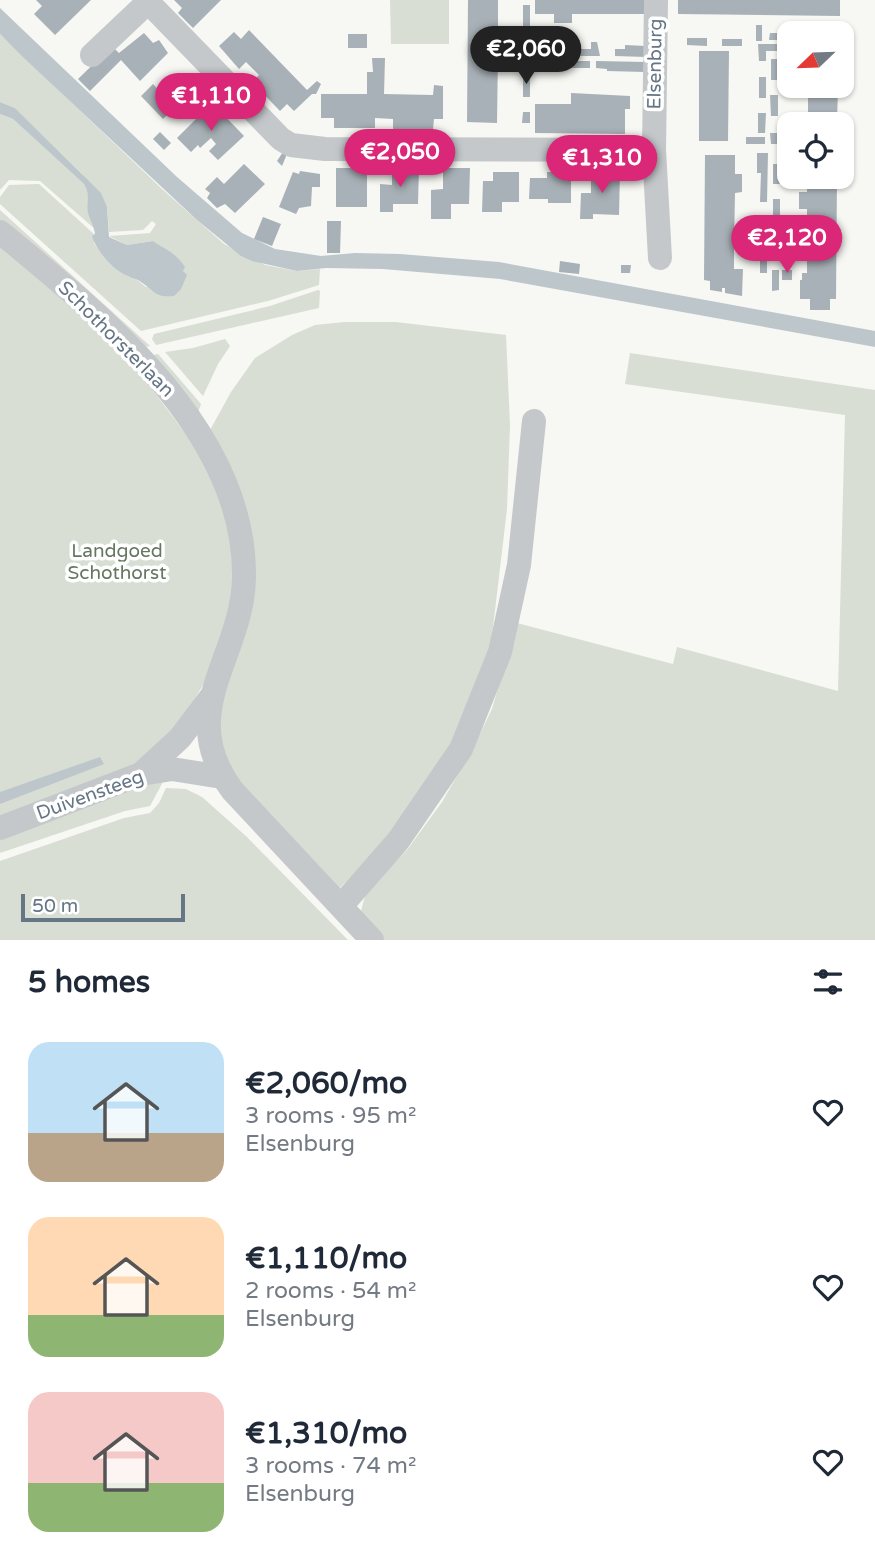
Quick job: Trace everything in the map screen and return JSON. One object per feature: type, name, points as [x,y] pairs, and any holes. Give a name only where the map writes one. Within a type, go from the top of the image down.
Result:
[{"type":"street","name":"Elsenburg","points":[[656,0],[654,150],[660,258]]},
{"type":"street","points":[[92,55],[149,1],[281,139],[291,145],[325,149],[654,150]]},
{"type":"street","name":"Schothorsterlaan","points":[[0,232],[134,351],[163,382],[190,418],[219,470],[239,526],[244,580],[239,614],[211,697],[209,740],[222,777],[232,790],[372,940]]},
{"type":"street","points":[[341,906],[398,841],[461,749],[500,652],[519,565],[534,421]]},
{"type":"street","points":[[141,774],[180,738],[211,697]]},
{"type":"street","name":"Duivensteeg","points":[[0,828],[141,774],[172,769],[222,777]]},
{"type":"green space","points":[[390,0],[449,0],[449,44],[391,44]]},
{"type":"green space","points":[[0,34],[162,189],[224,244],[265,265],[297,271],[320,269],[319,285],[268,301],[141,331],[0,204],[0,197],[9,185],[39,184],[95,235],[94,243],[106,258],[146,287],[185,277],[176,258],[153,241],[127,245],[109,236],[150,233],[156,224],[152,221],[143,230],[109,232],[107,207],[81,173],[15,108],[0,102]]},
{"type":"green space","points":[[0,114],[13,119],[84,184],[95,229],[40,181],[9,180],[0,190]]},
{"type":"green space","points":[[0,210],[150,346],[144,347],[0,224]]},
{"type":"green space","name":"Landgoed Schothorst","points":[[0,241],[124,352],[203,457],[230,529],[236,569],[229,617],[203,685],[182,720],[141,765],[0,820]]},
{"type":"green space","points":[[318,290],[319,308],[156,345],[152,339],[154,334],[270,306]]},
{"type":"green space","points":[[396,322],[506,335],[510,425],[507,509],[491,644],[450,745],[388,838],[337,891],[231,773],[216,726],[245,624],[210,430],[231,392],[255,358],[292,335],[315,325]]},
{"type":"green space","points":[[225,339],[230,346],[203,396],[165,352],[193,348]]},
{"type":"green space","points":[[630,353],[875,390],[875,940],[384,940],[360,915],[366,892],[407,850],[442,802],[472,750],[492,709],[517,623],[673,664],[677,647],[838,691],[845,415],[625,384]]},
{"type":"green space","points":[[158,354],[201,404],[196,418],[148,356]]},
{"type":"green space","points":[[165,778],[150,806],[125,811],[0,853],[0,834]]},
{"type":"green space","points":[[166,788],[186,789],[202,797],[247,837],[348,940],[0,940],[0,861],[124,818],[150,813],[159,803]]},
{"type":"shaded area","points":[[0,8],[177,177],[242,233],[275,249],[321,256],[355,253],[400,254],[499,262],[875,331],[875,347],[500,279],[383,269],[326,268],[297,271],[252,261],[241,256],[197,220],[0,34]]},
{"type":"shaded area","points":[[0,102],[15,108],[101,193],[107,207],[109,237],[127,245],[153,241],[174,254],[185,267],[183,271],[187,275],[181,289],[174,296],[156,293],[108,262],[92,236],[95,234],[88,213],[88,196],[84,184],[13,119],[0,114]]},
{"type":"shaded area","points":[[100,757],[104,764],[0,804],[0,792]]},
{"type":"building","points":[[36,0],[91,0],[55,35],[34,14],[42,6]]},
{"type":"building","points":[[174,0],[221,0],[193,28],[178,13],[182,8]]},
{"type":"building","points":[[468,0],[498,0],[498,33],[505,33],[504,52],[498,52],[497,123],[467,122]]},
{"type":"building","points":[[535,0],[644,0],[644,14],[572,14],[572,23],[554,23],[554,14],[535,14]]},
{"type":"building","points":[[678,0],[840,0],[840,16],[678,14]]},
{"type":"building","points":[[523,5],[530,5],[530,26],[523,26]]},
{"type":"building","points":[[756,25],[762,25],[762,41],[756,41]]},
{"type":"building","points":[[249,30],[307,90],[317,81],[321,84],[316,94],[312,94],[294,111],[287,104],[280,111],[252,82],[259,75],[246,62],[239,69],[219,46],[234,32],[241,39]]},
{"type":"building","points":[[144,33],[153,43],[159,40],[168,53],[140,81],[121,60],[90,91],[78,79],[112,46],[119,53]]},
{"type":"building","points":[[770,33],[777,33],[777,40],[769,40]]},
{"type":"building","points":[[348,34],[367,34],[367,48],[348,48]]},
{"type":"building","points":[[687,38],[707,38],[707,46],[687,45]]},
{"type":"building","points":[[722,39],[742,39],[742,46],[722,46]]},
{"type":"building","points":[[523,41],[530,41],[530,61],[523,62]]},
{"type":"building","points":[[591,42],[597,42],[600,56],[543,56],[544,49],[591,49]]},
{"type":"building","points":[[758,44],[777,44],[777,51],[766,51],[766,61],[759,61]]},
{"type":"building","points":[[625,45],[646,46],[646,57],[615,56],[615,49],[625,49]]},
{"type":"building","points":[[699,51],[729,51],[728,141],[699,141]]},
{"type":"building","points":[[372,58],[385,58],[384,94],[433,95],[434,85],[443,86],[443,119],[434,119],[433,129],[393,129],[393,119],[375,118],[375,128],[334,128],[334,118],[321,118],[321,94],[367,94],[367,72],[373,72]]},
{"type":"building","points":[[771,59],[777,59],[777,80],[771,80]]},
{"type":"building","points":[[535,61],[590,61],[590,68],[535,68]]},
{"type":"building","points":[[596,61],[645,62],[645,72],[607,71],[596,68]]},
{"type":"building","points":[[523,76],[530,76],[530,97],[523,97]]},
{"type":"building","points":[[176,77],[200,102],[185,116],[175,107],[163,119],[141,96],[153,84],[160,92]]},
{"type":"building","points":[[759,77],[766,77],[766,98],[759,98]]},
{"type":"building","points":[[571,93],[630,96],[630,109],[625,109],[625,134],[535,133],[535,104],[571,104]]},
{"type":"building","points":[[770,95],[777,95],[777,116],[771,116]]},
{"type":"building","points":[[808,98],[838,98],[837,112],[808,112]]},
{"type":"building","points":[[207,108],[214,115],[219,110],[244,136],[218,160],[209,151],[216,144],[211,138],[191,152],[177,138]]},
{"type":"building","points":[[523,112],[530,112],[530,123],[522,123]]},
{"type":"building","points":[[758,113],[766,113],[765,133],[758,133]]},
{"type":"building","points":[[160,132],[171,143],[164,150],[153,139]]},
{"type":"building","points":[[770,133],[777,133],[777,144],[771,144]]},
{"type":"building","points":[[746,137],[765,137],[765,144],[746,144]]},
{"type":"building","points":[[283,152],[287,154],[282,166],[277,161]]},
{"type":"building","points":[[757,153],[768,153],[767,202],[760,202],[761,173],[757,173]]},
{"type":"building","points":[[705,155],[735,155],[735,174],[742,174],[742,192],[735,193],[734,269],[743,269],[742,296],[725,293],[725,288],[722,288],[722,292],[710,290],[710,281],[704,280]]},
{"type":"building","points":[[244,164],[265,184],[235,213],[225,204],[217,208],[207,198],[210,193],[205,189],[217,177],[224,184]]},
{"type":"building","points":[[773,164],[777,164],[777,184],[773,184]]},
{"type":"building","points":[[336,168],[367,168],[367,207],[336,207]]},
{"type":"building","points":[[392,168],[419,168],[418,204],[393,204],[393,212],[380,212],[380,184],[392,185]]},
{"type":"building","points":[[443,168],[470,168],[469,204],[451,204],[451,219],[431,219],[431,190],[443,189]]},
{"type":"building","points":[[300,171],[320,174],[320,187],[312,187],[311,206],[299,208],[296,214],[279,207],[293,172],[299,174]]},
{"type":"building","points":[[591,171],[620,171],[619,215],[593,214],[593,219],[580,219],[581,193],[591,193]]},
{"type":"building","points":[[493,172],[519,172],[519,202],[502,202],[502,212],[482,212],[483,181],[493,181]]},
{"type":"building","points":[[547,172],[571,172],[571,203],[548,203],[548,199],[529,199],[530,178],[547,178]]},
{"type":"building","points":[[807,189],[837,189],[836,299],[830,299],[830,310],[810,310],[810,299],[800,299],[800,280],[802,273],[807,273],[807,209],[799,209],[799,192],[807,192]]},
{"type":"building","points":[[773,199],[780,199],[780,220],[773,220]]},
{"type":"building","points":[[263,217],[281,224],[272,246],[254,239]]},
{"type":"building","points":[[760,217],[768,217],[768,245],[760,245]]},
{"type":"building","points":[[327,221],[341,221],[340,253],[327,253]]},
{"type":"building","points":[[773,234],[780,234],[780,255],[773,255]]},
{"type":"building","points":[[760,252],[767,252],[767,273],[760,273]]},
{"type":"building","points":[[560,261],[580,264],[579,274],[559,272]]},
{"type":"building","points":[[621,265],[631,265],[630,273],[621,273]]},
{"type":"building","points":[[772,270],[779,270],[779,290],[772,291]]},
{"type":"building","points":[[782,270],[792,270],[792,280],[782,280]]}]
